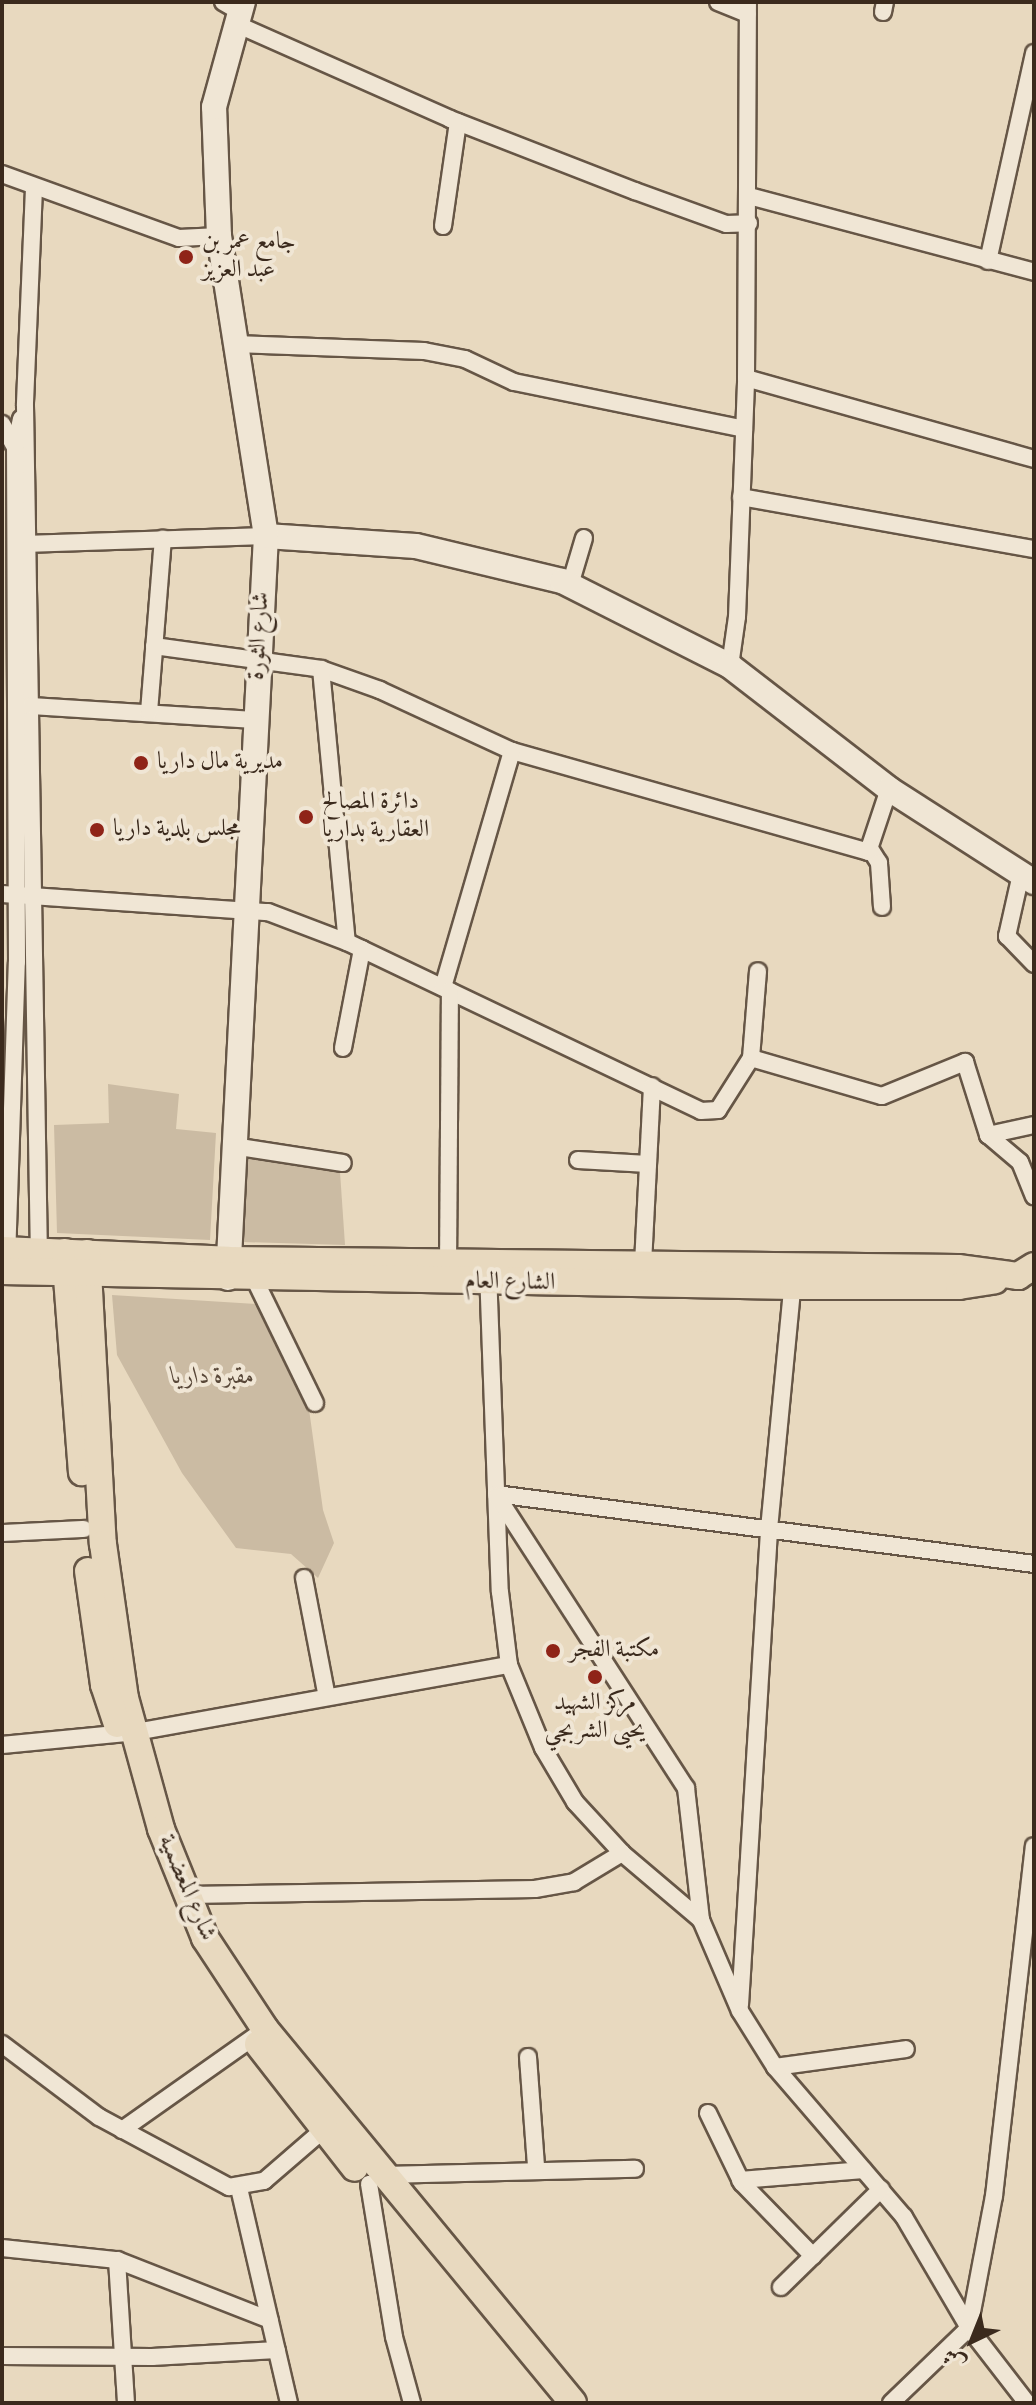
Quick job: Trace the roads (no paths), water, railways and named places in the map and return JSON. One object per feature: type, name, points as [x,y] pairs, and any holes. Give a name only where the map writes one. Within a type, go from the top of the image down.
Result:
[{"type":"main road","name":"شارع الثورة","points":[[235,10],[214,107],[219,236],[266,536],[243,910],[233,1146],[237,1272]]},
{"type":"main road","points":[[266,536],[416,546],[570,585],[730,666],[889,789],[1027,878]]},
{"type":"main road","name":"الشارع العام","points":[[4,1261],[237,1272],[793,1276],[959,1286],[1029,1274]]},
{"type":"main road","name":"شارع المعضمية","points":[[64,1262],[84,1529],[104,1685],[128,1732],[161,1829],[205,1938],[260,2034]]},
{"type":"main road","name":"شارع المعضمية","points":[[64,1262],[128,1732],[180,1901],[260,2034],[550,2403]]},
{"type":"main road","points":[[488,1272],[643,1264],[793,1276]]},
{"type":"main road","name":"شارع المعضمية","points":[[376,2180],[573,2403]]},
{"type":"street","points":[[718,2],[748,8],[746,378],[730,666]]},
{"type":"street","points":[[235,10],[458,122],[726,224],[749,223]]},
{"type":"street","points":[[988,261],[1034,53]]},
{"type":"street","points":[[443,226],[458,122]]},
{"type":"street","points":[[2,174],[179,238],[219,236]]},
{"type":"street","points":[[4,1261],[9,1219],[7,732],[23,544],[34,188]]},
{"type":"street","points":[[749,196],[1034,272]]},
{"type":"street","points":[[235,344],[424,351],[465,359],[514,382],[744,429]]},
{"type":"street","points":[[746,378],[1034,459]]},
{"type":"street","points":[[25,406],[15,447],[31,706],[39,1223],[64,1262]]},
{"type":"street","points":[[2,424],[15,447]]},
{"type":"street","points":[[741,497],[1034,549]]},
{"type":"street","points":[[23,544],[266,536]]},
{"type":"street","points":[[570,585],[584,538]]},
{"type":"street","points":[[149,712],[163,539]]},
{"type":"street","points":[[154,646],[321,669],[380,690],[512,751],[868,852],[889,789]]},
{"type":"street","points":[[321,669],[354,945],[343,1048]]},
{"type":"street","points":[[31,706],[255,720]]},
{"type":"street","points":[[448,1272],[446,989],[512,751]]},
{"type":"street","points":[[869,847],[879,863],[882,907]]},
{"type":"street","points":[[1027,878],[1007,936],[1034,964]]},
{"type":"street","points":[[9,895],[268,912],[354,945],[701,1111],[718,1110],[751,1058],[758,971]]},
{"type":"street","points":[[751,1058],[882,1096],[965,1062],[988,1135],[1020,1162],[1034,1196]]},
{"type":"street","points":[[643,1264],[652,1086]]},
{"type":"street","points":[[988,1135],[1034,1125]]},
{"type":"street","points":[[233,1146],[343,1163]]},
{"type":"street","points":[[578,1160],[648,1164]]},
{"type":"street","points":[[9,1219],[24,1225],[39,1223]]},
{"type":"street","points":[[237,1272],[315,1403]]},
{"type":"street","points":[[488,1272],[496,1494],[509,1665],[543,1748],[575,1802],[622,1853],[701,1920]]},
{"type":"street","points":[[740,2011],[769,1529],[793,1276]]},
{"type":"street","points":[[496,1494],[1034,1564]]},
{"type":"street","points":[[496,1494],[686,1788],[701,1920],[740,2011],[775,2067],[904,2217],[969,2328],[1027,2403]]},
{"type":"street","points":[[2,1533],[84,1529]]},
{"type":"street","points":[[304,1578],[327,1697]]},
{"type":"street","points":[[2,1745],[128,1732],[509,1665]]},
{"type":"street","points":[[891,2403],[969,2328],[994,2196],[1030,1918],[1034,1846]]},
{"type":"street","points":[[189,1895],[535,1889],[574,1882],[622,1853]]},
{"type":"street","points":[[122,2130],[260,2034]]},
{"type":"street","points":[[2,2044],[122,2130],[239,2188],[264,2181],[330,2124]]},
{"type":"street","points":[[775,2067],[906,2049]]},
{"type":"street","points":[[528,2057],[536,2167]]},
{"type":"street","points":[[708,2113],[740,2180],[813,2256]]},
{"type":"street","points":[[412,2403],[394,2337],[376,2180],[536,2167],[635,2169]]},
{"type":"street","points":[[740,2180],[864,2170]]},
{"type":"street","points":[[239,2188],[289,2403]]},
{"type":"street","points":[[781,2287],[881,2189]]},
{"type":"street","points":[[2,2248],[117,2260],[270,2320]]},
{"type":"street","points":[[117,2260],[126,2403]]},
{"type":"street","points":[[2,2356],[123,2357],[277,2350]]},
{"type":"place","name":"جامع عمر بن عبد العزيز","points":[[186,257]]},
{"type":"place","name":"مديرية مال داريا","points":[[141,763]]},
{"type":"place","name":"دائرة المصالح العقارية بداريا","points":[[306,817]]},
{"type":"place","name":"مجلس بلدية داريا","points":[[97,830]]},
{"type":"place","name":"مكتبة الفجر","points":[[553,1651]]},
{"type":"place","name":"مركز الشهيد يحيى الشربجي","points":[[595,1677]]},
{"type":"park label","name":"مقبرة داريا","points":[[213,1378]]}]
